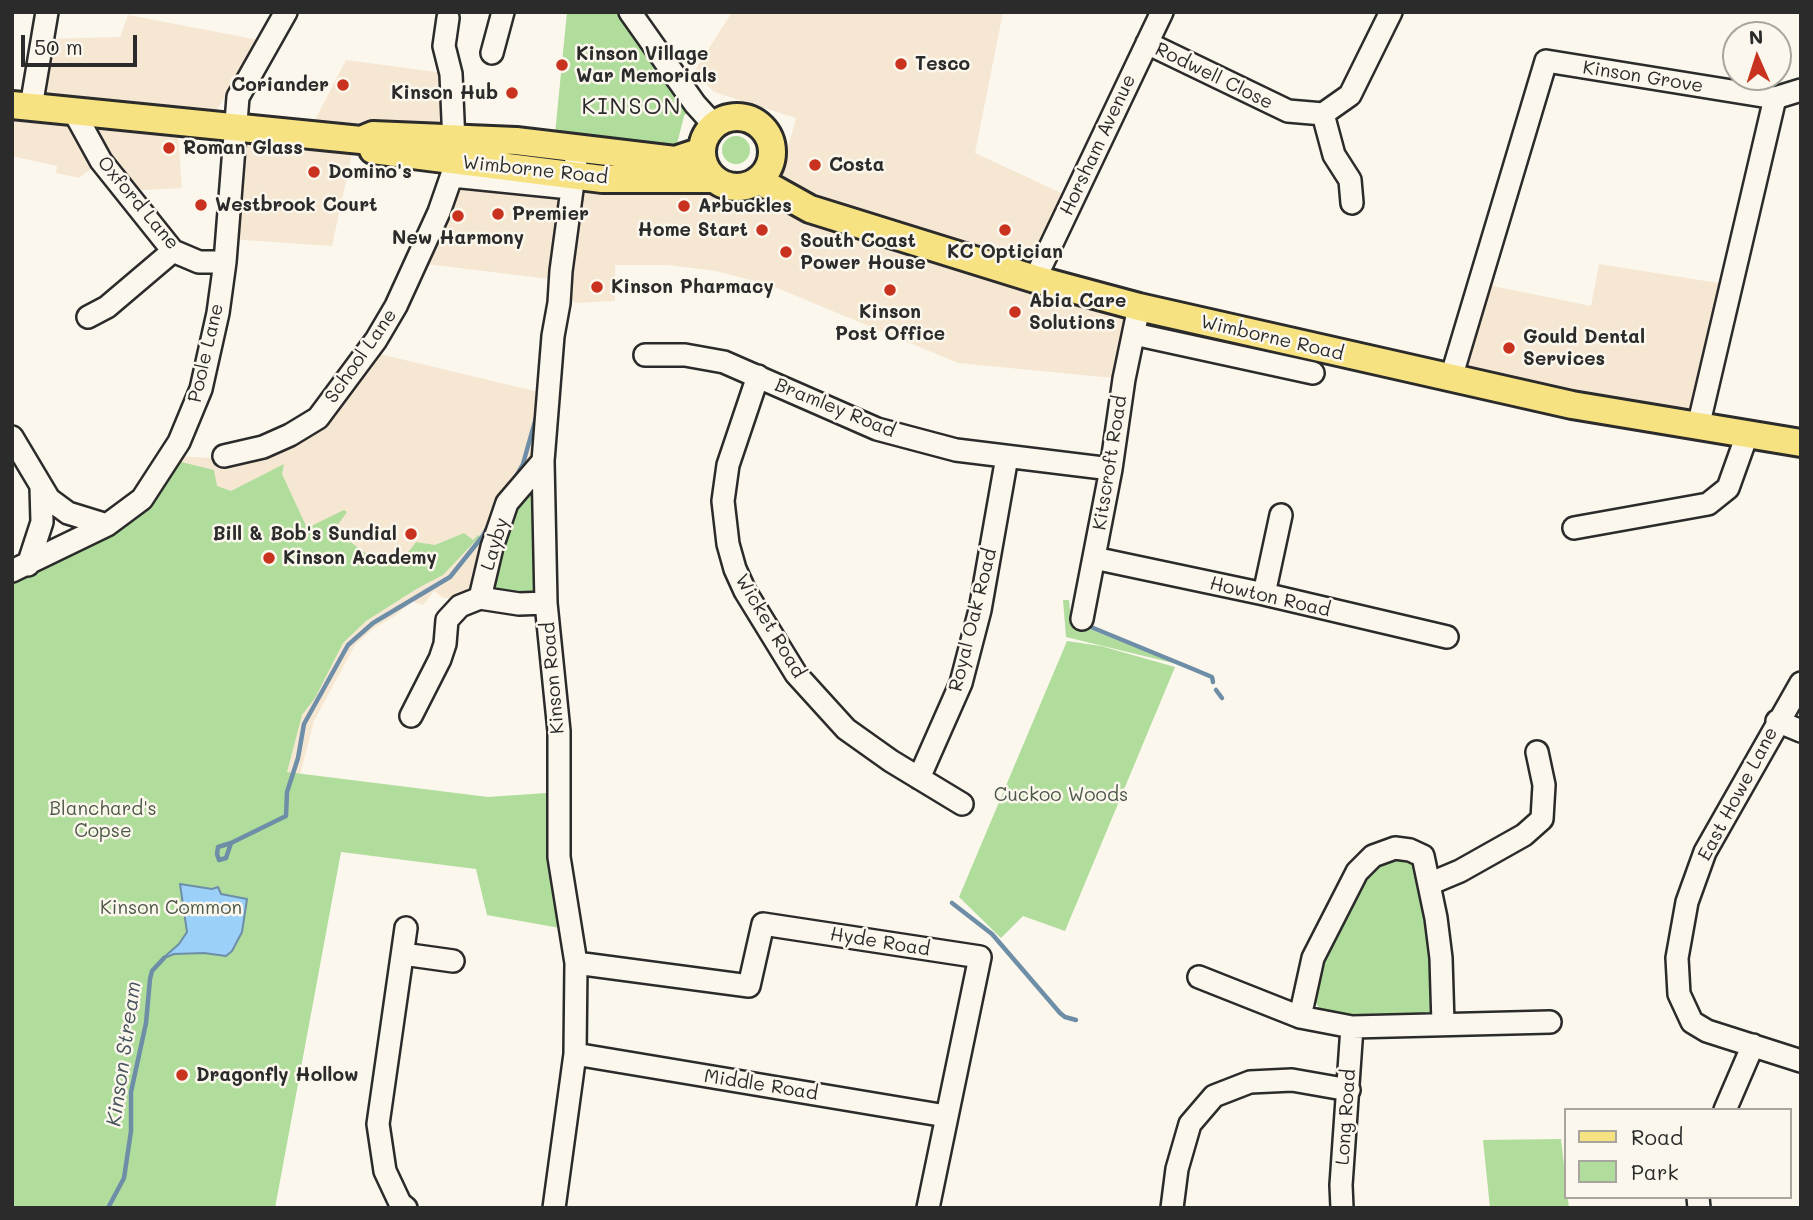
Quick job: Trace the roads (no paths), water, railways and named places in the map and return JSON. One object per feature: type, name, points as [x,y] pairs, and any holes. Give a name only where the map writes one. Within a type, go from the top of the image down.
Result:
[{"type":"main road","name":"Wimborne Road","points":[[21,106],[361,140],[372,150],[454,158],[572,182],[602,179],[715,179]]},
{"type":"main road","points":[[731,118],[757,124],[770,140],[772,151],[766,172],[758,180],[741,187],[722,184],[715,179],[708,171],[702,151],[704,142],[715,125],[731,118]]},
{"type":"main road","name":"Wimborne Road","points":[[454,158],[578,147],[675,160],[702,151]]},
{"type":"main road","name":"Wimborne Road","points":[[758,180],[810,209],[1035,279],[1139,307],[1572,405],[1801,443]]},
{"type":"street","points":[[21,106],[47,12]]},
{"type":"street","name":"Poole Lane","points":[[20,568],[107,525],[142,499],[179,442],[201,389],[218,313],[225,262],[238,97],[286,12]]},
{"type":"street","points":[[492,53],[503,12]]},
{"type":"street","points":[[629,12],[695,104],[715,125]]},
{"type":"street","name":"Horsham Avenue","points":[[1035,279],[1162,12]]},
{"type":"street","points":[[1352,203],[1350,180],[1334,155],[1323,114],[1350,95],[1391,12]]},
{"type":"street","points":[[448,18],[444,46],[451,74],[454,158]]},
{"type":"street","name":"Rodwell Close","points":[[1147,43],[1288,111],[1323,114]]},
{"type":"street","name":"Kinson Grove","points":[[1451,378],[1546,61],[1775,97]]},
{"type":"street","points":[[1698,426],[1775,97],[1801,90]]},
{"type":"street","name":"Oxford Lane","points":[[74,112],[101,160],[173,251],[199,262],[225,262]]},
{"type":"street","name":"Kinson Road","points":[[554,1208],[575,1055],[576,962],[559,856],[559,731],[546,603],[543,461],[552,336],[559,303],[578,147]]},
{"type":"street","name":"School Lane","points":[[224,456],[263,447],[318,418],[376,340],[396,306],[439,212],[454,158]]},
{"type":"street","points":[[88,317],[107,307],[173,251]]},
{"type":"street","name":"Kitscroft Road","points":[[1082,619],[1139,307]]},
{"type":"street","name":"Wimborne Road","points":[[1134,334],[1313,373]]},
{"type":"street","name":"Bramley Road","points":[[645,355],[685,355],[724,362],[877,429],[956,450],[1111,469]]},
{"type":"street","name":"Wicket Road","points":[[758,376],[724,482],[725,523],[735,569],[745,591],[796,674],[846,729],[891,761],[962,804]]},
{"type":"street","points":[[1574,528],[1708,504],[1728,488],[1747,435]]},
{"type":"street","points":[[12,437],[49,499],[68,513],[107,525]]},
{"type":"street","name":"Royal Oak Road","points":[[919,778],[961,683],[980,610],[1007,457]]},
{"type":"street","name":"Layby","points":[[480,597],[492,547],[507,503],[543,461]]},
{"type":"street","points":[[20,568],[42,522],[41,487]]},
{"type":"street","points":[[1264,594],[1282,514]]},
{"type":"street","name":"Howton Road","points":[[1094,558],[1264,594],[1447,638]]},
{"type":"street","points":[[411,716],[440,659],[445,644],[447,620],[460,606],[480,597],[519,604],[546,603]]},
{"type":"street","name":"East Howe Lane","points":[[1801,682],[1705,852],[1688,902],[1677,958],[1679,994],[1692,1022],[1707,1031],[1801,1061]]},
{"type":"street","points":[[1777,721],[1801,731]]},
{"type":"street","points":[[1429,884],[1460,871],[1524,835],[1542,819],[1545,785],[1537,752]]},
{"type":"street","points":[[1300,1017],[1313,958],[1357,872],[1373,856],[1395,848],[1410,849],[1423,856],[1441,958],[1443,1024]]},
{"type":"street","name":"Hyde Road","points":[[576,962],[749,986],[763,924],[980,957],[929,1208]]},
{"type":"street","points":[[399,1206],[385,1171],[378,1124],[406,928]]},
{"type":"street","points":[[403,954],[453,961]]},
{"type":"street","points":[[1199,978],[1300,1017],[1352,1027],[1550,1022]]},
{"type":"street","name":"Long Road","points":[[1342,1208],[1341,1185],[1352,1027]]},
{"type":"street","points":[[1727,1108],[1753,1045]]},
{"type":"street","name":"Middle Road","points":[[575,1055],[946,1116]]},
{"type":"street","points":[[1172,1208],[1177,1169],[1190,1125],[1214,1096],[1250,1082],[1293,1080],[1349,1090]]},
{"type":"water","points":[[180,884],[212,889],[218,887],[221,894],[247,899],[242,932],[232,951],[226,956],[204,953],[174,954],[162,959],[179,944],[187,932]]},
{"type":"waterway","name":"Kinson Stream","points":[[515,478],[523,464],[537,414]]},
{"type":"waterway","name":"Kinson Stream","points":[[231,843],[218,847],[219,860],[226,858],[231,843],[286,816],[287,792],[298,758],[304,724],[348,645],[373,623],[450,577],[490,523]]},
{"type":"waterway","points":[[1086,625],[1212,677],[1213,682]]},
{"type":"waterway","points":[[1216,690],[1222,698]]},
{"type":"waterway","points":[[952,903],[992,934],[1060,1013],[1076,1020]]},
{"type":"waterway","name":"Kinson Stream","points":[[108,1208],[124,1178],[131,1131],[131,1092],[146,1023],[150,979],[152,971],[164,958]]},
{"type":"place","name":"Tesco","points":[[901,64]]},
{"type":"place","name":"Kinson Village War Memorials","points":[[562,65]]},
{"type":"place","name":"Coriander","points":[[343,85]]},
{"type":"place","name":"Kinson Hub","points":[[512,93]]},
{"type":"place","name":"Roman Glass","points":[[169,148]]},
{"type":"place","name":"Costa","points":[[815,165]]},
{"type":"place","name":"Domino's","points":[[314,172]]},
{"type":"place","name":"Westbrook Court","points":[[201,205]]},
{"type":"place","name":"Arbuckles","points":[[684,206]]},
{"type":"place","name":"Premier","points":[[498,214]]},
{"type":"place","name":"New Harmony","points":[[458,216]]},
{"type":"place","name":"Home Start","points":[[762,230]]},
{"type":"place","name":"KC Optician","points":[[1005,230]]},
{"type":"place","name":"South Coast Power House","points":[[786,252]]},
{"type":"place","name":"Kinson Pharmacy","points":[[597,287]]},
{"type":"place","name":"Kinson Post Office","points":[[890,290]]},
{"type":"place","name":"Abia Care Solutions","points":[[1015,312]]},
{"type":"place","name":"Gould Dental Services","points":[[1509,348]]},
{"type":"place","name":"Bill & Bob's Sundial","points":[[411,534]]},
{"type":"place","name":"Kinson Academy","points":[[269,558]]},
{"type":"place","name":"Dragonfly Hollow","points":[[182,1075]]},
{"type":"district","name":"KINSON","points":[[632,107]]},
{"type":"park label","name":"Cuckoo Woods","points":[[1061,795]]},
{"type":"park label","name":"Blanchard's Copse","points":[[103,820]]},
{"type":"park label","name":"Kinson Common","points":[[171,908]]}]
